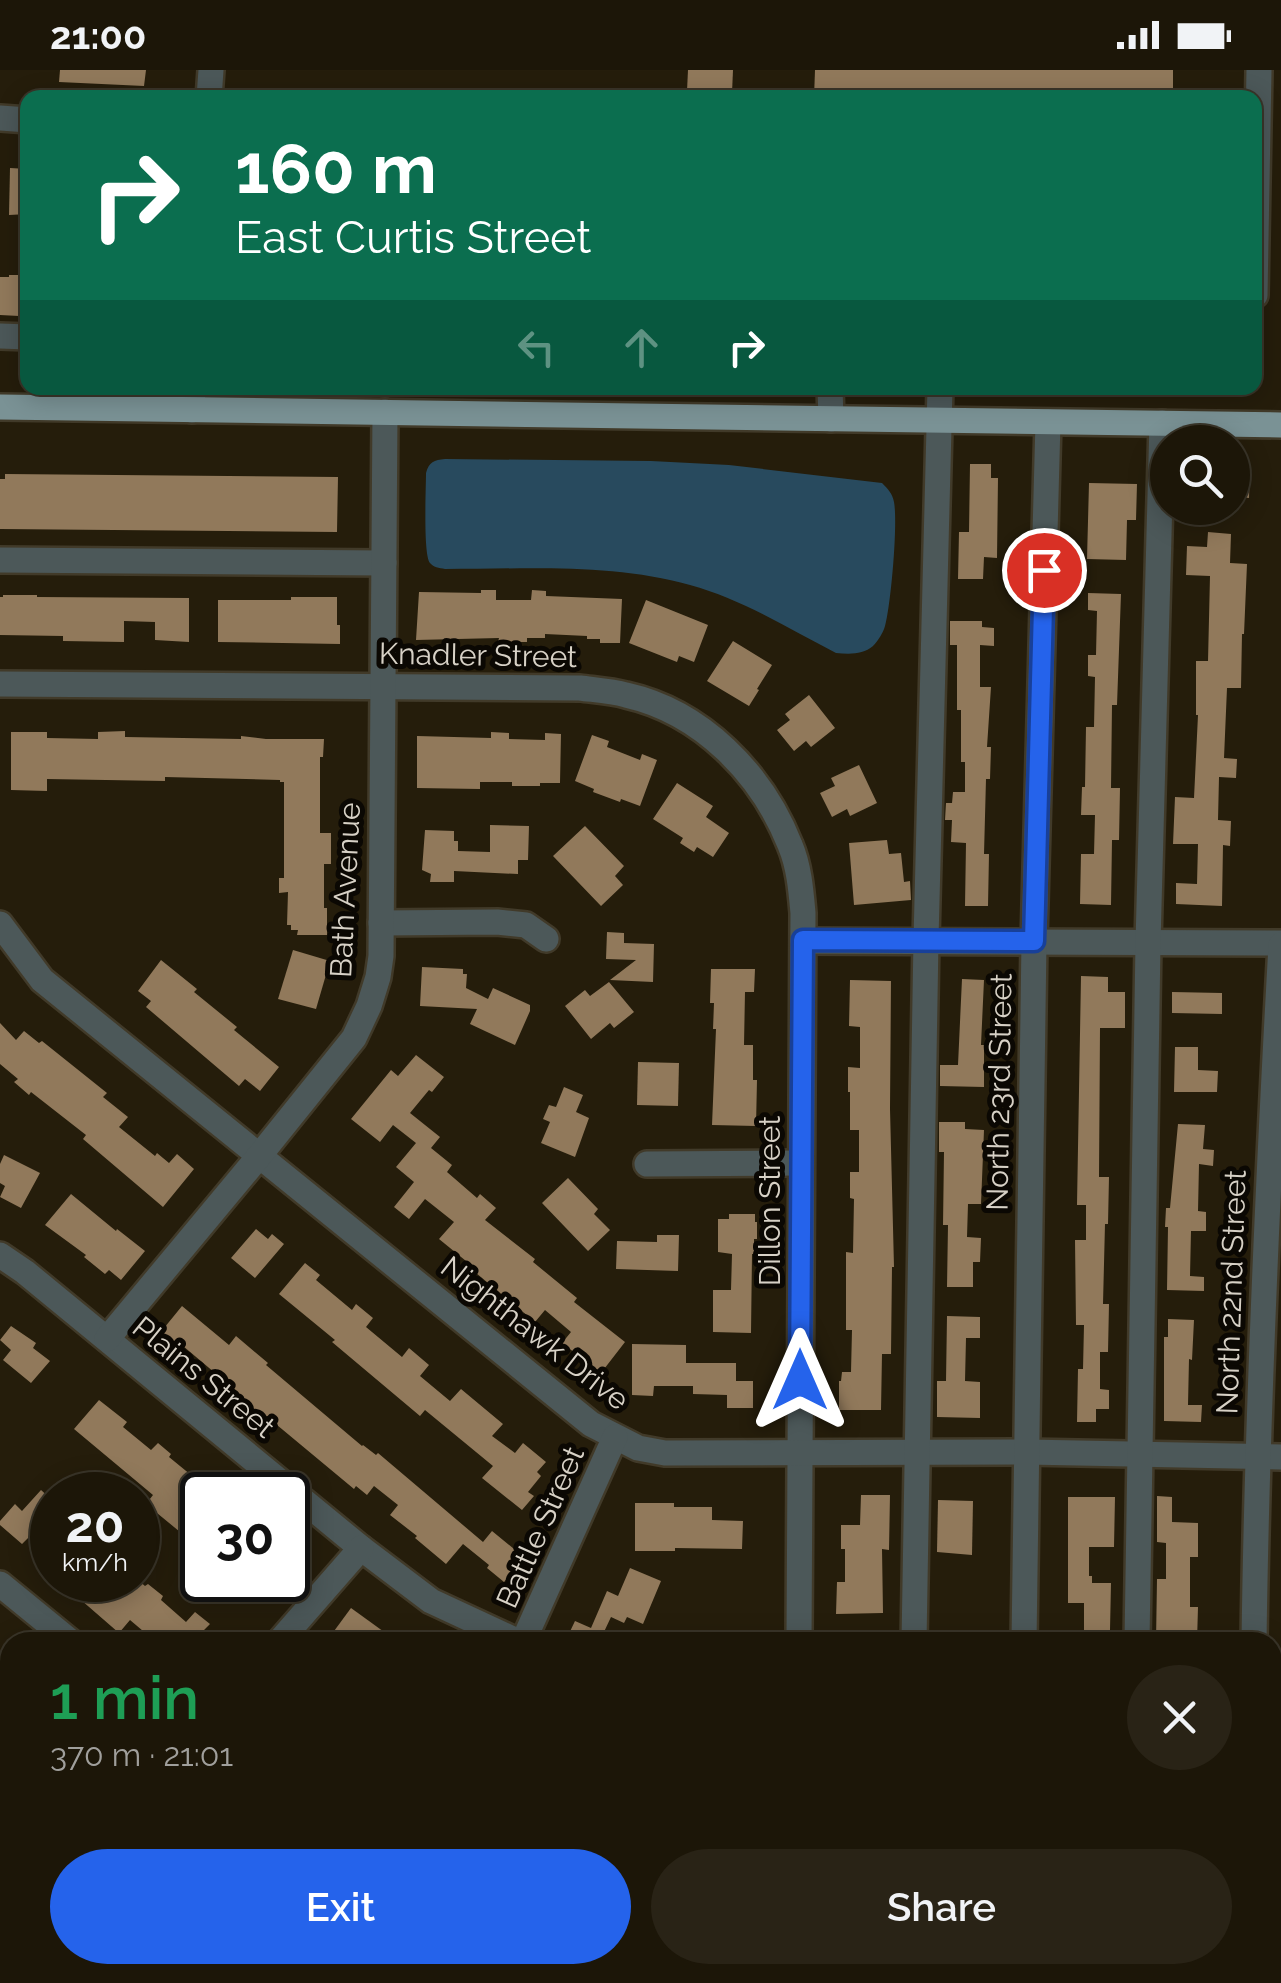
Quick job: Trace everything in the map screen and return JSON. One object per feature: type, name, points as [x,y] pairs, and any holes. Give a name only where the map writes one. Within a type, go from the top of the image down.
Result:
[{"type":"main road","points":[[0,408],[192,399],[385,412],[1281,425]]},
{"type":"street","points":[[830,395],[831,419]]},
{"type":"street","points":[[914,1632],[939,395]]},
{"type":"street","name":"Bath Avenue","points":[[107,1339],[354,1038],[378,978],[385,412]]},
{"type":"street","name":"North 23rd Street","points":[[1024,1632],[1034,941],[1048,422]]},
{"type":"street","points":[[1137,1632],[1148,943],[1162,423]]},
{"type":"street","points":[[0,560],[384,563]]},
{"type":"street","name":"Knadler Street","points":[[0,684],[580,688],[629,695],[673,712],[716,740],[748,771],[771,805],[791,848],[800,881],[803,940]]},
{"type":"street","points":[[381,923],[497,922],[526,925],[546,939]]},
{"type":"street","name":"Nighthawk Drive","points":[[0,924],[42,980],[591,1424],[638,1448],[665,1453],[1027,1452],[1269,1457]]},
{"type":"street","points":[[803,940],[1281,944]]},
{"type":"street","name":"Dillon Street","points":[[798,1632],[803,940]]},
{"type":"street","name":"North 22nd Street","points":[[1255,1632],[1269,1457],[1281,944]]},
{"type":"street","points":[[647,1164],[802,1163]]},
{"type":"street","name":"Plains Street","points":[[0,1255],[431,1601],[499,1632]]},
{"type":"street","name":"Battle Street","points":[[526,1632],[616,1437]]},
{"type":"street","points":[[288,1632],[361,1548]]},
{"type":"street","points":[[0,1584],[59,1632]]},
{"type":"water","points":[[445,459],[729,465],[882,483],[892,496],[895,512],[892,583],[884,629],[869,649],[836,653],[728,598],[661,578],[568,569],[436,567],[430,563],[426,547],[426,473],[432,462]]},
{"type":"building","points":[[60,70],[146,70],[144,86],[59,82]]},
{"type":"building","points":[[688,70],[733,70],[732,90],[687,90]]},
{"type":"building","points":[[815,70],[1173,70],[1173,90],[814,90]]},
{"type":"building","points":[[10,168],[20,169],[20,214],[9,215]]},
{"type":"building","points":[[20,275],[19,316],[0,315],[0,277]]},
{"type":"building","points":[[970,464],[991,464],[991,478],[998,478],[997,558],[984,557],[983,579],[958,579],[959,532],[969,532]]},
{"type":"building","points":[[5,474],[338,477],[337,532],[0,529],[0,479],[5,479]]},
{"type":"building","points":[[1089,483],[1137,484],[1136,520],[1127,520],[1126,560],[1087,559]]},
{"type":"building","points":[[1208,532],[1231,534],[1230,563],[1247,564],[1241,688],[1227,688],[1224,758],[1237,759],[1236,778],[1219,777],[1218,820],[1231,821],[1230,846],[1223,845],[1222,906],[1176,904],[1176,883],[1197,884],[1198,844],[1173,844],[1175,797],[1194,798],[1196,661],[1208,661],[1210,576],[1186,575],[1187,546],[1207,547]]},
{"type":"building","points":[[496,590],[496,600],[531,600],[532,590],[546,591],[546,596],[622,599],[620,643],[600,643],[600,639],[587,636],[545,634],[545,638],[527,638],[527,642],[498,642],[499,638],[416,640],[419,592]]},
{"type":"building","points":[[1088,593],[1121,594],[1117,705],[1112,705],[1111,788],[1120,788],[1119,840],[1112,840],[1111,905],[1080,904],[1081,854],[1094,854],[1095,815],[1081,815],[1086,727],[1094,727],[1095,677],[1088,676],[1088,655],[1096,655],[1097,611],[1088,610]]},
{"type":"building","points":[[3,595],[189,598],[189,642],[155,640],[155,622],[124,621],[124,642],[0,635]]},
{"type":"building","points":[[337,597],[340,644],[218,642],[218,600]]},
{"type":"building","points":[[646,600],[708,625],[694,662],[679,656],[677,662],[629,643]]},
{"type":"building","points":[[950,621],[982,621],[982,627],[994,628],[994,646],[980,645],[980,687],[991,687],[984,854],[989,854],[988,906],[965,906],[966,843],[951,842],[952,820],[945,820],[946,803],[952,803],[953,792],[965,792],[961,710],[957,710],[957,645],[950,645]]},
{"type":"building","points":[[733,641],[772,665],[749,706],[707,681]]},
{"type":"building","points":[[809,695],[835,728],[811,747],[806,741],[794,751],[777,730],[790,720],[785,714]]},
{"type":"building","points":[[125,731],[125,737],[324,739],[320,757],[320,833],[331,833],[331,864],[324,864],[327,935],[297,935],[298,930],[287,925],[288,892],[279,893],[279,878],[284,878],[284,782],[280,780],[47,779],[47,791],[11,790],[11,732],[47,732],[47,738],[98,739],[98,732]]},
{"type":"building","points":[[491,732],[509,733],[509,739],[545,740],[545,733],[561,734],[560,783],[512,786],[512,782],[480,782],[480,789],[417,788],[417,736],[491,738]]},
{"type":"building","points":[[592,735],[609,741],[607,747],[640,760],[642,754],[657,760],[640,806],[593,792],[594,789],[575,781]]},
{"type":"building","points":[[859,765],[877,803],[850,816],[847,809],[832,817],[820,793],[835,786],[831,778]]},
{"type":"building","points":[[677,783],[713,806],[706,817],[729,833],[713,857],[697,847],[694,852],[680,843],[683,838],[653,819]]},
{"type":"building","points":[[490,825],[529,826],[528,860],[518,860],[518,874],[454,871],[454,882],[430,882],[431,874],[422,870],[425,830],[454,831],[458,851],[490,852]]},
{"type":"building","points":[[585,826],[624,866],[615,876],[623,885],[601,906],[553,856]]},
{"type":"building","points":[[887,840],[889,854],[901,853],[904,882],[910,881],[911,900],[854,905],[849,843]]},
{"type":"building","points":[[607,932],[624,933],[624,943],[654,944],[653,982],[610,980],[636,960],[606,959]]},
{"type":"building","points":[[293,950],[330,961],[316,1009],[278,999]]},
{"type":"building","points":[[161,960],[279,1067],[260,1091],[245,1079],[239,1086],[146,1007],[151,1001],[138,991]]},
{"type":"building","points":[[422,967],[463,969],[463,974],[467,974],[466,988],[488,999],[493,988],[530,1005],[515,1045],[470,1024],[477,1009],[420,1006]]},
{"type":"building","points":[[711,969],[755,969],[754,992],[745,992],[744,1045],[753,1045],[756,1126],[712,1125],[716,1029],[714,1003],[710,1003]]},
{"type":"building","points":[[1081,976],[1108,977],[1108,992],[1125,992],[1125,1028],[1100,1028],[1099,1177],[1109,1177],[1103,1304],[1109,1304],[1108,1352],[1100,1352],[1100,1389],[1109,1390],[1109,1409],[1096,1409],[1096,1422],[1077,1422],[1084,1325],[1076,1325],[1075,1240],[1086,1240],[1086,1205],[1077,1205]]},
{"type":"building","points":[[962,979],[984,980],[984,1087],[940,1086],[940,1065],[958,1065]]},
{"type":"building","points":[[850,980],[891,981],[894,1267],[891,1354],[882,1354],[881,1410],[839,1410],[839,1381],[842,1372],[851,1372],[852,1330],[846,1330],[846,1252],[853,1253],[850,1172],[859,1172],[859,1130],[850,1130],[848,1067],[860,1068],[860,1027],[849,1026]]},
{"type":"building","points":[[609,982],[634,1012],[614,1028],[610,1023],[591,1039],[565,1006],[585,990],[590,996]]},
{"type":"building","points":[[1172,992],[1222,993],[1222,1014],[1172,1013]]},
{"type":"building","points":[[0,1023],[16,1040],[24,1031],[39,1043],[42,1041],[107,1093],[103,1097],[128,1117],[119,1127],[155,1156],[157,1153],[169,1163],[177,1154],[194,1169],[163,1207],[83,1139],[86,1135],[14,1082],[18,1079],[0,1064]]},
{"type":"building","points":[[1175,1047],[1198,1047],[1198,1070],[1218,1071],[1217,1092],[1174,1092]]},
{"type":"building","points":[[416,1055],[444,1077],[410,1113],[440,1137],[431,1148],[452,1165],[447,1172],[477,1198],[480,1194],[496,1208],[485,1220],[535,1259],[533,1262],[577,1298],[574,1302],[625,1342],[601,1373],[562,1343],[571,1332],[545,1310],[535,1322],[439,1239],[454,1222],[425,1199],[409,1219],[394,1207],[414,1182],[396,1167],[416,1143],[393,1125],[380,1142],[351,1119],[391,1070],[398,1076]]},
{"type":"building","points":[[638,1062],[679,1063],[678,1106],[637,1105]]},
{"type":"building","points":[[564,1087],[583,1095],[576,1112],[589,1118],[575,1157],[541,1143],[550,1122],[543,1119],[549,1105],[556,1107]]},
{"type":"building","points":[[939,1122],[965,1122],[965,1129],[984,1130],[981,1204],[968,1204],[967,1237],[981,1238],[980,1262],[973,1262],[973,1287],[947,1287],[948,1225],[943,1225],[944,1152],[939,1152]]},
{"type":"building","points":[[1178,1124],[1205,1125],[1203,1149],[1214,1150],[1213,1166],[1199,1164],[1198,1211],[1206,1212],[1206,1231],[1191,1231],[1190,1276],[1204,1277],[1204,1291],[1167,1290],[1166,1208],[1170,1208]]},
{"type":"building","points":[[4,1155],[40,1173],[21,1208],[0,1197],[5,1186],[0,1183]]},
{"type":"building","points":[[568,1178],[598,1209],[594,1214],[610,1230],[588,1251],[542,1203]]},
{"type":"building","points":[[71,1194],[145,1251],[121,1280],[109,1270],[105,1274],[45,1225]]},
{"type":"building","points":[[729,1214],[755,1214],[757,1222],[752,1254],[751,1333],[713,1332],[713,1290],[731,1290],[732,1254],[718,1252],[718,1219],[729,1219]]},
{"type":"building","points":[[256,1229],[268,1239],[272,1234],[284,1244],[255,1278],[231,1258]]},
{"type":"building","points":[[657,1235],[679,1235],[678,1271],[616,1269],[617,1241],[657,1242]]},
{"type":"building","points":[[305,1263],[320,1275],[316,1280],[352,1310],[356,1304],[373,1318],[366,1327],[402,1357],[409,1348],[429,1365],[420,1376],[450,1401],[461,1389],[503,1424],[492,1436],[515,1453],[523,1443],[546,1462],[528,1492],[534,1496],[522,1510],[482,1478],[493,1466],[425,1410],[420,1416],[279,1294]]},
{"type":"building","points":[[182,1306],[229,1345],[236,1336],[362,1446],[378,1453],[483,1542],[492,1531],[525,1558],[504,1582],[463,1544],[446,1564],[390,1515],[398,1505],[374,1486],[367,1495],[356,1486],[354,1489],[218,1381],[221,1378],[183,1346],[180,1349],[160,1333]]},
{"type":"building","points":[[947,1316],[980,1317],[980,1338],[966,1338],[965,1381],[980,1382],[980,1418],[937,1417],[937,1381],[946,1381]]},
{"type":"building","points":[[1168,1319],[1194,1320],[1188,1405],[1202,1405],[1201,1422],[1164,1421],[1164,1337],[1168,1337]]},
{"type":"building","points":[[11,1326],[36,1343],[33,1348],[50,1361],[31,1383],[3,1360],[11,1350],[0,1340]]},
{"type":"building","points":[[632,1344],[686,1345],[686,1363],[736,1363],[736,1381],[753,1381],[753,1408],[727,1408],[727,1395],[693,1394],[693,1386],[654,1386],[653,1396],[632,1395]]},
{"type":"building","points":[[99,1400],[127,1422],[123,1427],[151,1450],[158,1443],[171,1454],[169,1457],[187,1472],[180,1472],[180,1532],[160,1516],[160,1472],[125,1472],[74,1429]]},
{"type":"building","points":[[861,1495],[890,1495],[889,1550],[882,1549],[883,1613],[836,1614],[837,1582],[845,1582],[841,1525],[860,1525]]},
{"type":"building","points":[[1157,1496],[1172,1497],[1172,1522],[1198,1523],[1198,1557],[1190,1557],[1190,1607],[1198,1607],[1197,1632],[1156,1632],[1157,1579],[1166,1579],[1166,1543],[1157,1542]]},
{"type":"building","points":[[1068,1497],[1115,1497],[1114,1547],[1089,1547],[1092,1583],[1111,1583],[1110,1630],[1084,1630],[1084,1603],[1068,1603]]},
{"type":"building","points":[[938,1500],[973,1501],[972,1555],[937,1552]]},
{"type":"building","points":[[30,1502],[30,1538],[22,1544],[0,1521],[15,1504],[22,1511]]},
{"type":"building","points":[[635,1503],[712,1507],[712,1520],[743,1521],[742,1549],[635,1551]]},
{"type":"building","points":[[630,1568],[661,1581],[643,1624],[627,1617],[624,1623],[611,1617],[604,1632],[570,1632],[575,1621],[591,1628],[607,1591],[618,1596]]},
{"type":"building","points":[[160,1594],[161,1600],[186,1622],[195,1612],[210,1624],[206,1632],[144,1632],[130,1620],[120,1632],[83,1602],[160,1602]]},
{"type":"building","points":[[351,1608],[384,1632],[333,1632]]},
{"type":"route","points":[[800,1380],[803,940],[1034,941],[1044,570]]}]
